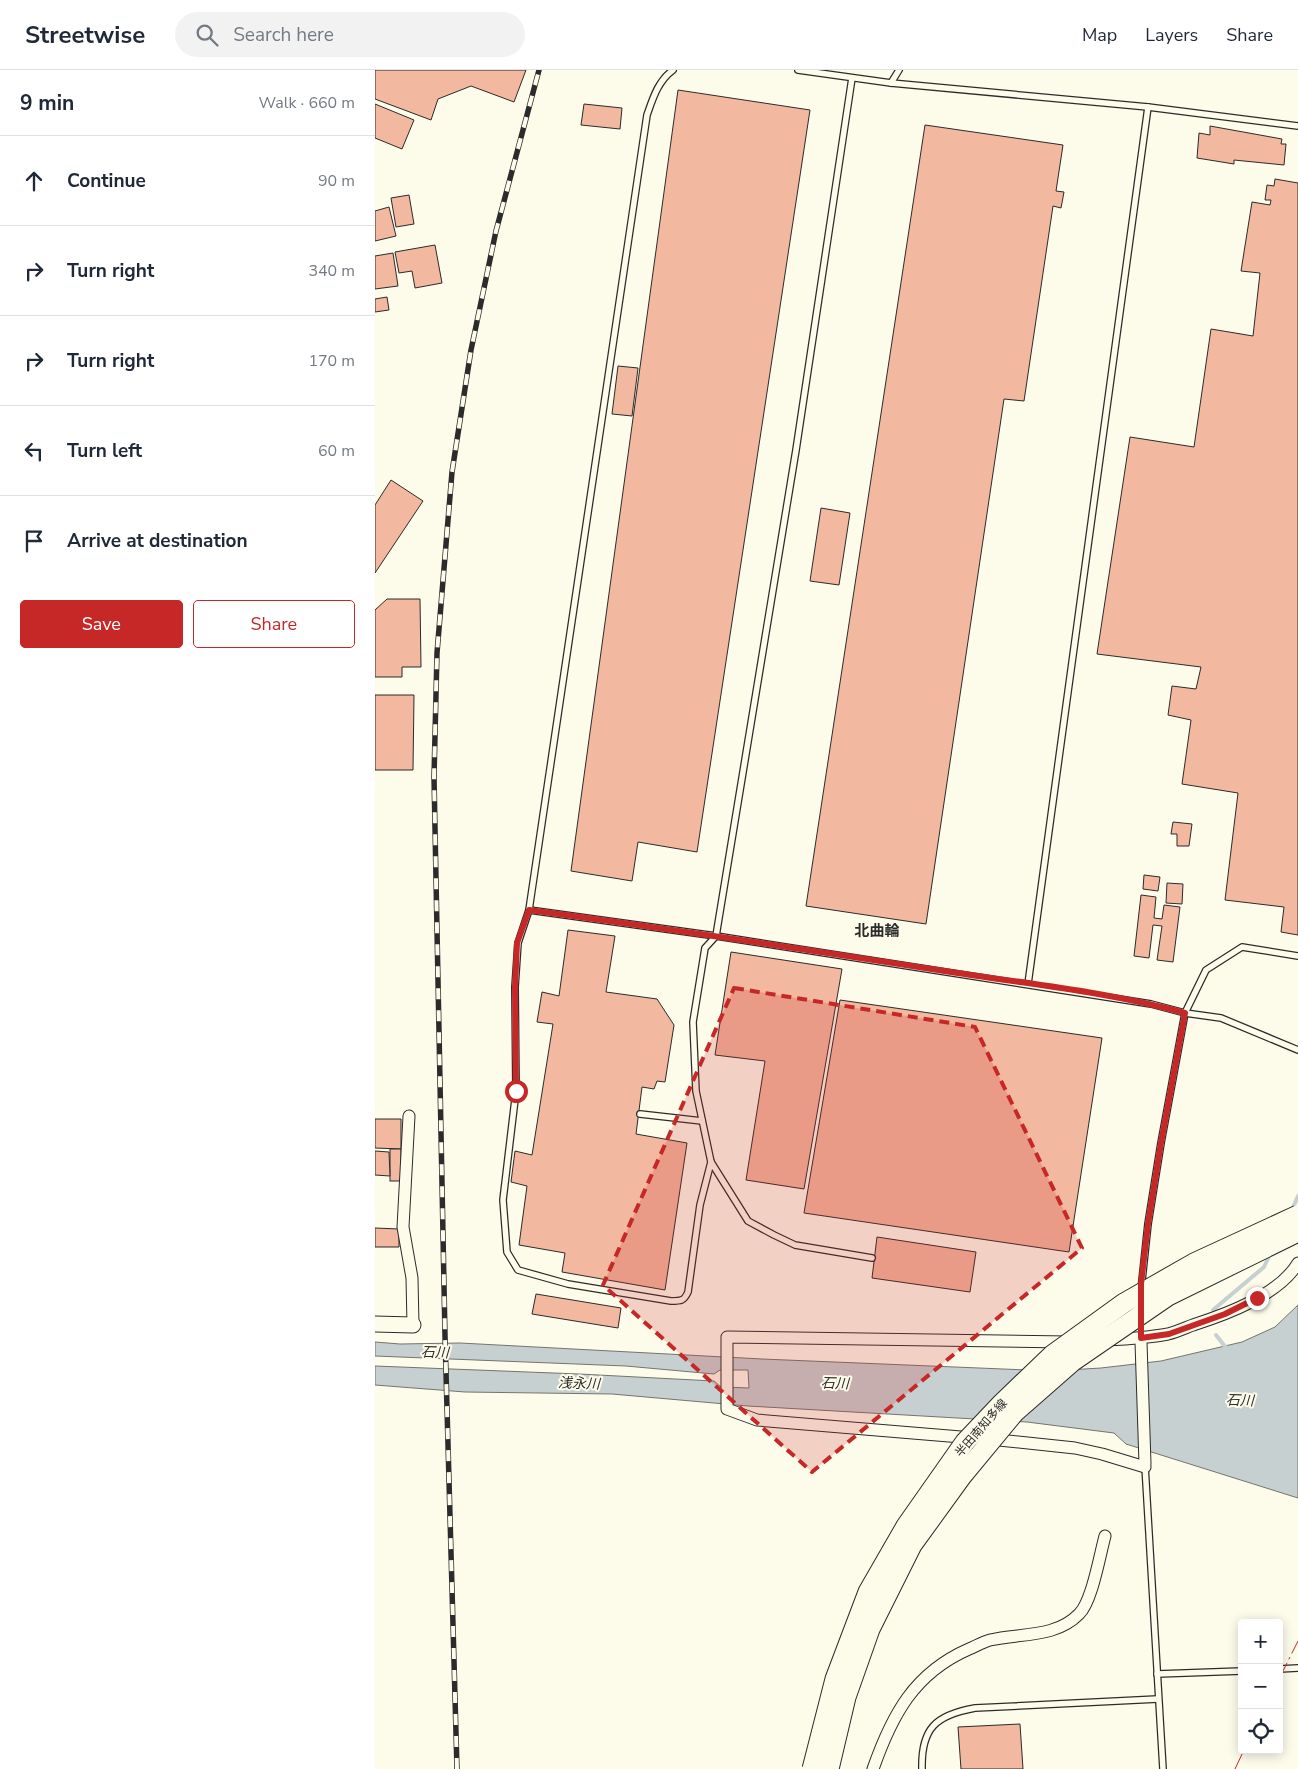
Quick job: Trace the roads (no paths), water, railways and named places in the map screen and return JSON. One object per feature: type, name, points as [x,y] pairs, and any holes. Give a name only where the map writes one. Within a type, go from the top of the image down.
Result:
[{"type":"main road","name":"半田南知多線","points":[[812,1769],[835,1679],[868,1592],[907,1526],[965,1442],[1052,1355],[1124,1304],[1194,1263],[1298,1215]]},
{"type":"main road","name":"半田南知多線","points":[[829,1769],[846,1697],[870,1629],[912,1545],[962,1476],[1015,1412],[1071,1362],[1167,1296],[1298,1232]]},
{"type":"street","points":[[375,1324],[413,1325],[412,1278],[403,1227],[409,1116]]},
{"type":"street","points":[[1141,1336],[1145,1465],[1075,1448],[925,1433],[757,1420],[727,1409],[727,1337],[1059,1343],[1141,1336],[1169,1334],[1225,1314],[1278,1285],[1293,1271],[1298,1263]]},
{"type":"street","points":[[873,1769],[881,1746],[899,1708],[924,1677],[943,1662],[989,1640],[1031,1636],[1066,1626],[1081,1613],[1088,1598],[1105,1536]]},
{"type":"lane","points":[[673,70],[666,75],[657,88],[647,115],[529,910],[517,943],[515,987],[516,1091],[503,1200],[507,1252],[518,1270],[568,1284],[681,1301],[688,1292],[700,1205],[711,1162]]},
{"type":"lane","points":[[798,70],[891,83],[1148,107],[1298,126]]},
{"type":"lane","points":[[891,83],[899,70]]},
{"type":"lane","points":[[852,78],[797,450],[716,936],[705,948],[693,1022],[696,1091],[711,1162],[748,1221],[795,1245],[872,1258]]},
{"type":"lane","points":[[1028,984],[1148,107]]},
{"type":"lane","points":[[529,910],[716,936],[1151,1004],[1185,1013],[1221,1018],[1298,1050]]},
{"type":"lane","points":[[1141,1320],[1141,1284],[1148,1224],[1185,1013],[1206,970],[1242,947],[1298,956]]},
{"type":"lane","points":[[640,1114],[702,1121]]},
{"type":"lane","points":[[1145,1465],[1163,1769]]},
{"type":"lane","points":[[1283,1669],[1298,1668]]},
{"type":"lane","points":[[1157,1674],[1238,1671]]},
{"type":"lane","points":[[921,1769],[921,1751],[928,1734],[939,1720],[953,1712],[975,1708],[1158,1699]]},
{"type":"water","points":[[1298,1305],[1298,1498],[1126,1444],[1114,1433],[1027,1422],[748,1406],[612,1394],[465,1392],[375,1385],[375,1366],[714,1381],[721,1387],[749,1388],[748,1370],[720,1370],[714,1374],[626,1366],[375,1356],[375,1342],[400,1344],[460,1343],[762,1359],[1051,1371],[1101,1368],[1161,1361],[1242,1342],[1275,1327]]},
{"type":"waterway","points":[[1292,1210],[1298,1196]]},
{"type":"waterway","points":[[1213,1310],[1264,1267],[1271,1252]]},
{"type":"waterway","points":[[1216,1335],[1227,1349]]},
{"type":"railway","points":[[457,1769],[445,1336],[434,777],[437,653],[452,472],[471,350],[496,231],[539,70]]},
{"type":"district","name":"北曲輪","points":[[877,931]]},
{"type":"water label","name":"石川","points":[[435,1352]]},
{"type":"water label","name":"浅永川","points":[[579,1383]]},
{"type":"water label","name":"石川","points":[[835,1383]]},
{"type":"water label","name":"石川","points":[[1240,1400]]}]
